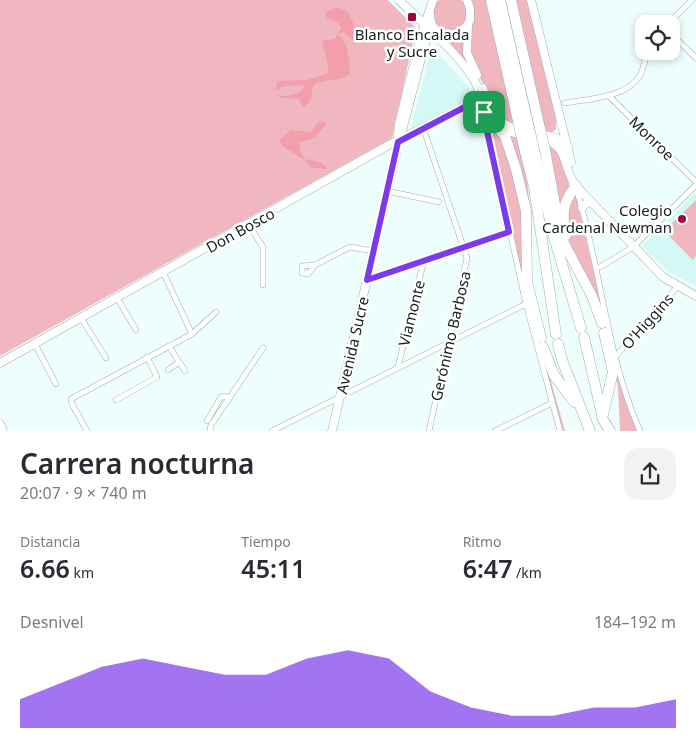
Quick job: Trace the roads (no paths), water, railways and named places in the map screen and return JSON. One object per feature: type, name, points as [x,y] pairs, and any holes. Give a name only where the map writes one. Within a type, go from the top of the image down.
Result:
[{"type":"highway","points":[[491,0],[516,129],[529,150],[583,333],[605,431]]},
{"type":"highway","points":[[500,0],[516,129],[516,169],[526,211],[527,282],[542,343],[554,375],[581,410]]},
{"type":"highway","points":[[511,0],[538,120],[550,143],[558,229],[572,260],[592,296],[603,328],[613,372],[602,418],[610,431]]},
{"type":"highway","points":[[496,126],[516,129]]},
{"type":"highway","points":[[529,150],[557,339],[562,360],[589,429]]},
{"type":"highway","points":[[572,260],[565,232],[563,207],[566,197],[576,186]]},
{"type":"main road","points":[[399,0],[425,26],[435,32],[446,35],[457,33],[468,24]]},
{"type":"main road","points":[[466,0],[470,13],[468,24],[468,58],[481,82],[489,108],[498,121],[550,143],[568,147]]},
{"type":"main road","points":[[531,0],[576,186]]},
{"type":"main road","points":[[432,4],[435,32],[472,76],[484,112],[496,126]]},
{"type":"main road","name":"Avenida Sucre","points":[[332,431],[398,142],[399,124],[432,4]]},
{"type":"main road","name":"Avenida Sucre","points":[[398,142],[405,126],[426,40],[435,32]]},
{"type":"main road","name":"Don Bosco","points":[[0,363],[423,127],[480,99]]},
{"type":"main road","points":[[550,143],[562,125]]},
{"type":"main road","points":[[550,143],[564,155],[571,180],[633,247],[663,278],[696,296]]},
{"type":"main road","points":[[582,208],[585,204],[591,202]]},
{"type":"main road","points":[[0,424],[3,431]]},
{"type":"street","points":[[677,15],[692,0]]},
{"type":"street","points":[[680,43],[696,58]]},
{"type":"street","points":[[565,103],[608,95],[629,88],[639,78],[646,60]]},
{"type":"street","name":"Monroe","points":[[608,95],[696,183]]},
{"type":"street","points":[[484,112],[526,304],[560,431]]},
{"type":"street","name":"Gerónimo Barbosa","points":[[423,127],[464,246],[467,263],[429,431]]},
{"type":"street","points":[[600,267],[633,247],[696,183]]},
{"type":"street","points":[[576,186],[616,356],[630,408],[640,431]]},
{"type":"street","points":[[387,191],[439,202]]},
{"type":"street","points":[[249,225],[264,253],[263,285]]},
{"type":"street","points":[[367,280],[509,232]]},
{"type":"street","points":[[314,265],[350,248],[373,251]]},
{"type":"street","name":"Viamonte","points":[[398,367],[424,260]]},
{"type":"street","points":[[163,272],[192,334]]},
{"type":"street","name":"O'Higgins","points":[[616,356],[677,287]]},
{"type":"street","points":[[117,298],[136,330]]},
{"type":"street","points":[[272,431],[526,304]]},
{"type":"street","points":[[87,431],[71,399],[192,334],[216,312]]},
{"type":"street","points":[[81,318],[106,358]]},
{"type":"street","points":[[35,344],[56,384]]},
{"type":"street","points":[[169,346],[184,371]]},
{"type":"street","points":[[210,431],[210,425],[262,348]]},
{"type":"street","points":[[116,400],[157,377],[147,357]]},
{"type":"street","points":[[168,370],[179,362]]},
{"type":"street","points":[[207,421],[221,397],[224,396],[229,399]]},
{"type":"street","points":[[496,431],[552,403]]},
{"type":"place","name":"Blanco Encalada y Sucre","points":[[412,17]]},
{"type":"place","name":"Colegio Cardenal Newman","points":[[682,219]]}]
